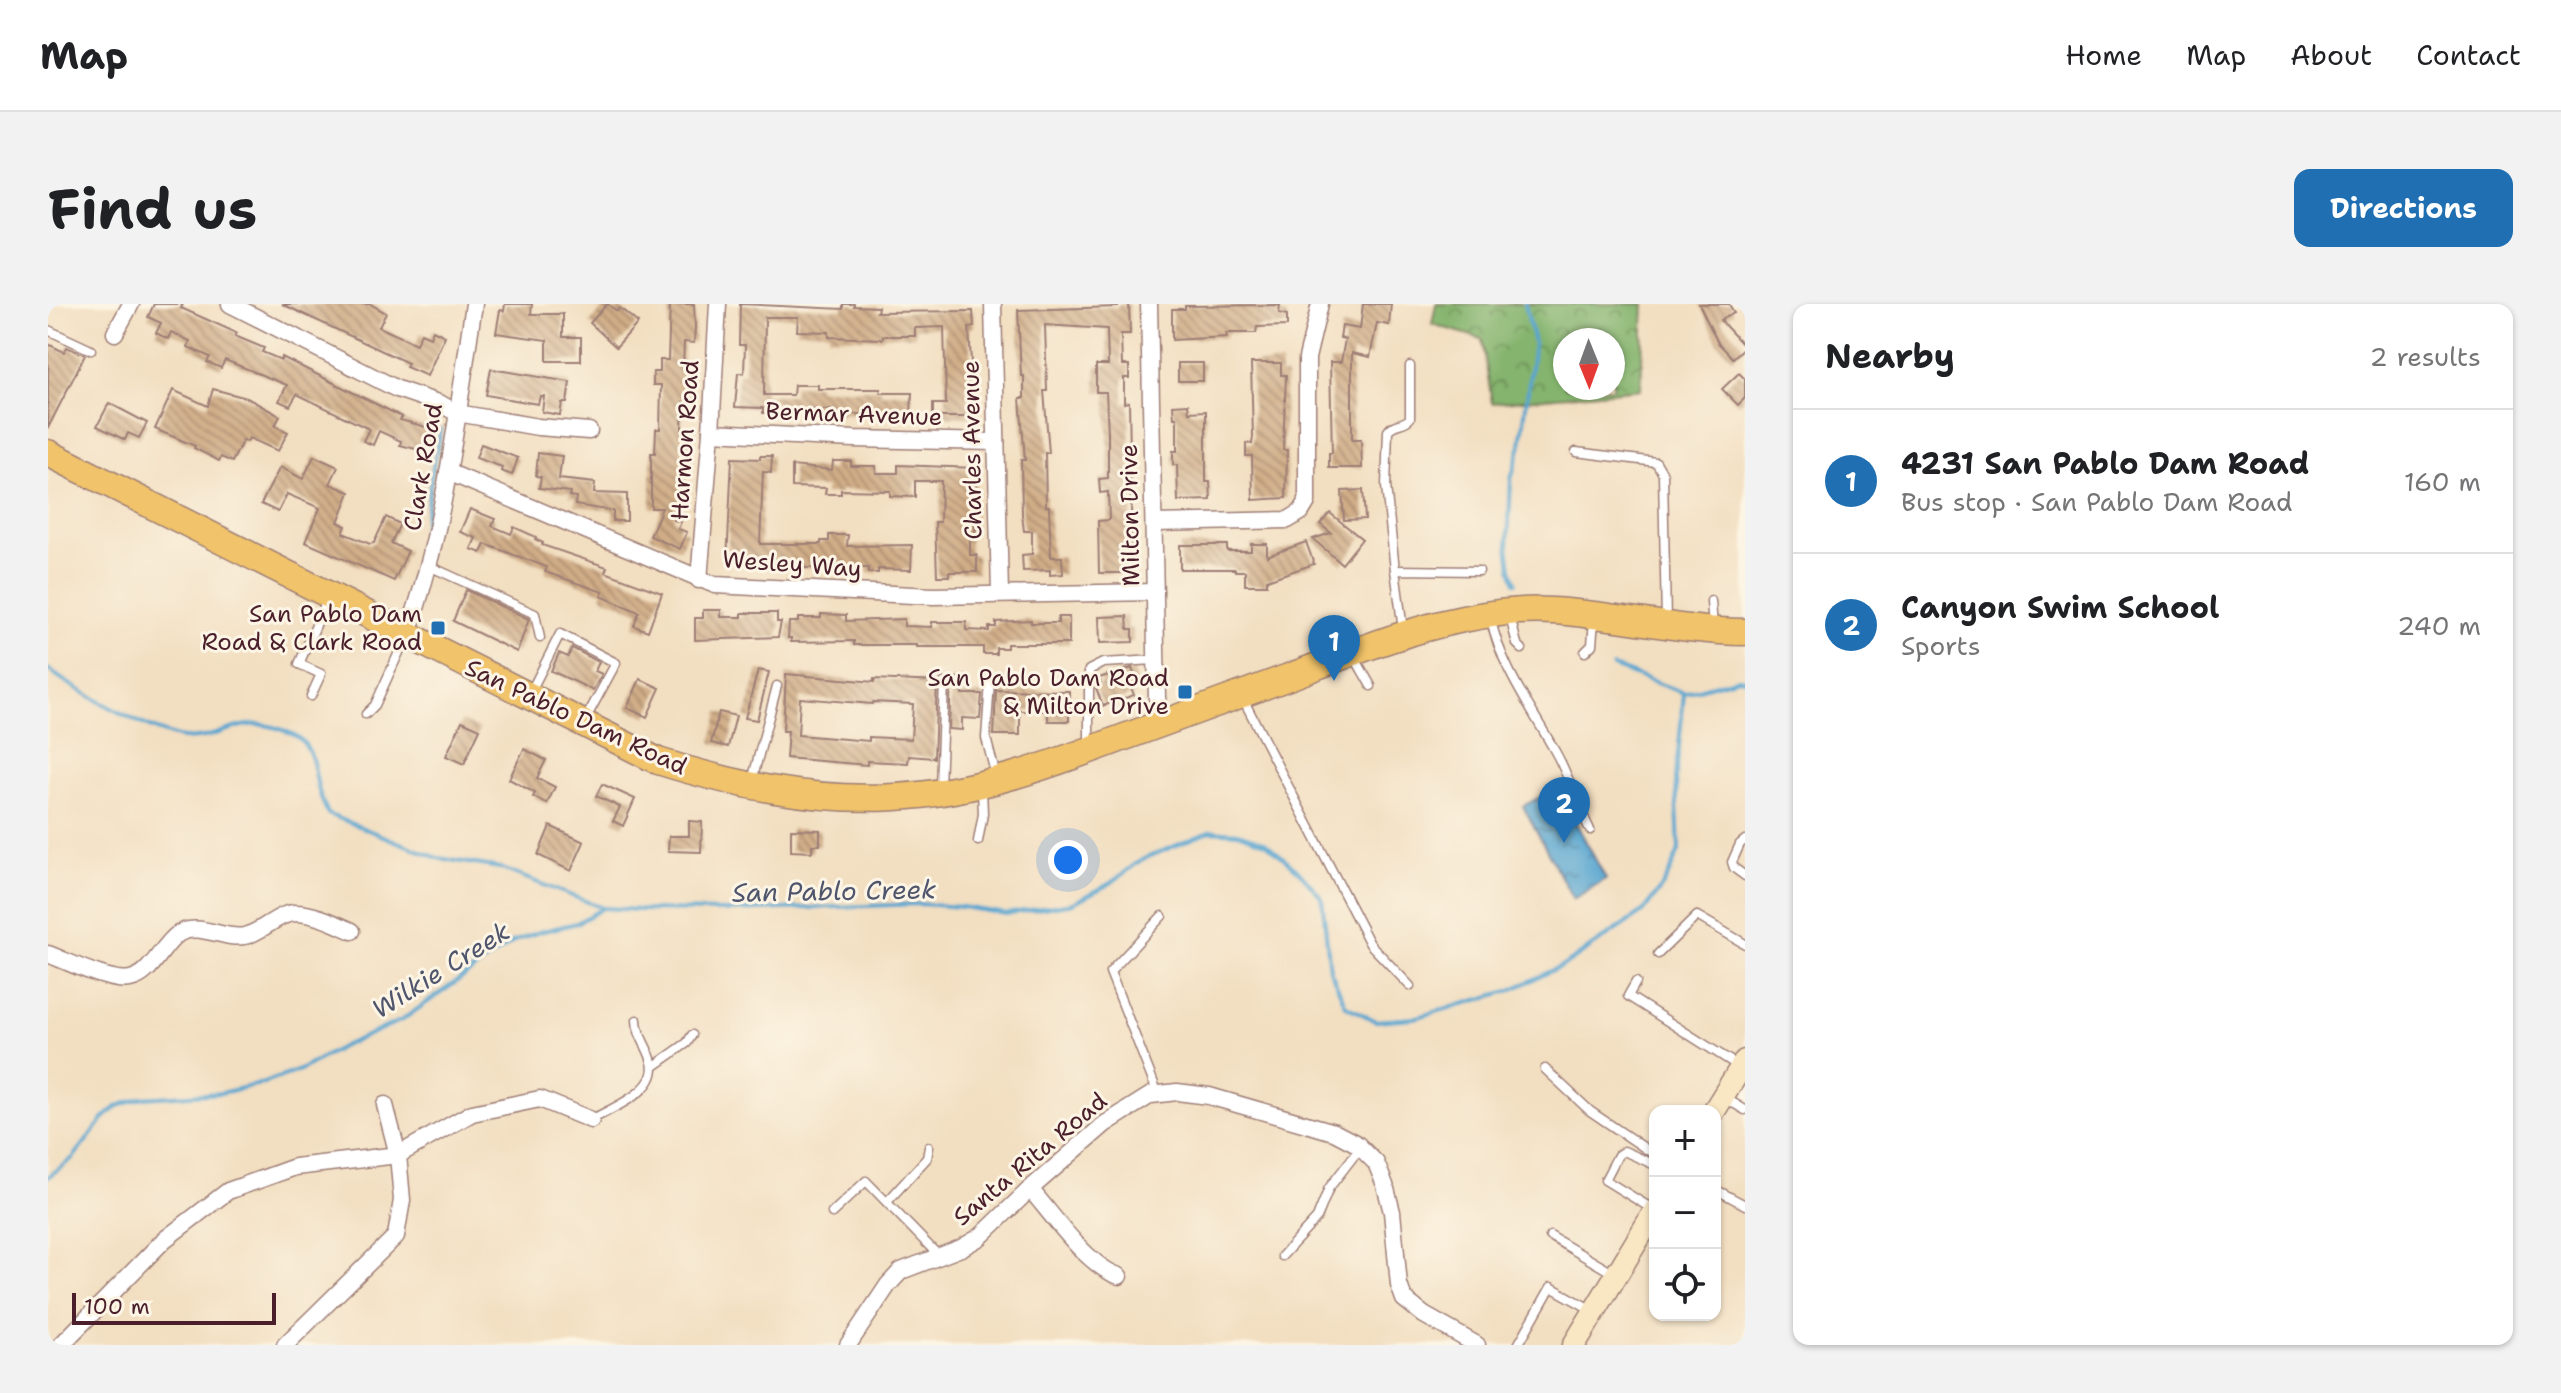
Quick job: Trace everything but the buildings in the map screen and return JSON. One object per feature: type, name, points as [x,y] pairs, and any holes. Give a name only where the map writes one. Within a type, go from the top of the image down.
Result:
[{"type":"main road","name":"San Pablo Dam Road","points":[[48,453],[658,761],[750,786],[805,795],[856,798],[940,792],[990,782],[1090,750],[1404,635],[1499,614],[1551,610],[1666,626],[1745,632]]},
{"type":"main road","points":[[1719,1104],[1743,1064]]},
{"type":"main road","points":[[1574,1345],[1649,1220]]},
{"type":"street","points":[[115,333],[131,304]]},
{"type":"street","points":[[230,304],[397,389],[441,404],[457,413],[538,427],[589,431]]},
{"type":"street","name":"Clark Road","points":[[407,635],[429,566],[448,472],[474,304]]},
{"type":"street","name":"Harmon Road","points":[[699,580],[718,304]]},
{"type":"street","name":"Charles Avenue","points":[[993,304],[1000,594]]},
{"type":"street","name":"Milton Drive","points":[[1149,304],[1157,698],[1162,724]]},
{"type":"street","points":[[1154,523],[1288,520],[1301,512],[1307,502],[1307,358],[1320,304]]},
{"type":"street","name":"Bermar Avenue","points":[[711,432],[996,442]]},
{"type":"street","name":"Wesley Way","points":[[448,472],[715,585],[933,596],[1155,592]]},
{"type":"street","points":[[48,954],[115,978],[131,979],[144,972],[181,932],[199,930],[243,937],[291,913],[324,919],[352,931]]},
{"type":"street","name":"Santa Rita Road","points":[[848,1345],[888,1285],[901,1271],[980,1237],[1105,1124],[1151,1095],[1177,1092],[1209,1096],[1334,1132],[1360,1147],[1376,1163],[1385,1185],[1392,1212],[1399,1285],[1404,1299],[1424,1315],[1477,1345]]},
{"type":"street","points":[[61,1345],[164,1240],[228,1191],[295,1167],[398,1155],[472,1113],[540,1099],[591,1120]]},
{"type":"street","points":[[285,1345],[396,1236],[402,1200],[398,1155],[385,1105]]},
{"type":"street","points":[[1030,1189],[1105,1272],[1119,1276]]},
{"type":"lane","points":[[48,330],[91,350]]},
{"type":"lane","points":[[1404,635],[1386,486],[1388,431],[1390,427],[1410,418],[1410,366]]},
{"type":"lane","points":[[1576,452],[1656,462],[1661,467],[1666,626]]},
{"type":"lane","points":[[429,566],[535,614],[540,638]]},
{"type":"lane","points":[[1395,570],[1479,571]]},
{"type":"lane","points":[[311,696],[321,674],[299,664],[329,596]]},
{"type":"lane","points":[[1711,601],[1713,631]]},
{"type":"lane","points":[[1499,614],[1522,649]]},
{"type":"lane","points":[[1499,614],[1496,644],[1558,758],[1590,830]]},
{"type":"lane","points":[[1585,652],[1592,645],[1594,615]]},
{"type":"lane","points":[[529,697],[560,634],[616,663],[583,724]]},
{"type":"lane","points":[[366,714],[375,705],[407,635]]},
{"type":"lane","points":[[1353,653],[1371,686]]},
{"type":"lane","points":[[1090,750],[1089,670],[1103,663],[1157,660]]},
{"type":"lane","points":[[978,841],[990,782],[986,738],[990,682]]},
{"type":"lane","points":[[940,792],[944,683]]},
{"type":"lane","points":[[750,786],[777,686]]},
{"type":"lane","points":[[1241,695],[1370,944],[1410,986]]},
{"type":"lane","points":[[1745,840],[1732,862],[1734,868],[1745,876]]},
{"type":"lane","points":[[1159,1094],[1110,972],[1162,916]]},
{"type":"lane","points":[[1658,954],[1697,916],[1745,944]]},
{"type":"lane","points":[[1636,982],[1628,996],[1743,1064]]},
{"type":"lane","points":[[637,1020],[640,1037],[653,1067]]},
{"type":"lane","points":[[591,1120],[636,1094],[649,1081],[653,1067],[687,1043],[692,1035]]},
{"type":"lane","points":[[1545,1069],[1590,1111],[1649,1151]]},
{"type":"lane","points":[[1719,1104],[1745,1110]]},
{"type":"lane","points":[[887,1202],[927,1158],[929,1147]]},
{"type":"lane","points":[[1282,1256],[1317,1218],[1329,1188],[1360,1147]]},
{"type":"lane","points":[[1649,1162],[1624,1151],[1618,1155],[1605,1180],[1649,1206]]},
{"type":"lane","points":[[832,1213],[866,1181],[939,1256]]},
{"type":"lane","points":[[1721,1192],[1745,1205]]},
{"type":"lane","points":[[1550,1236],[1616,1275]]},
{"type":"lane","points":[[1518,1345],[1551,1287],[1594,1312]]},
{"type":"green space","points":[[1436,304],[1644,304],[1641,389],[1625,391],[1625,328],[1553,328],[1553,397],[1492,403],[1482,339],[1432,324]]},
{"type":"water","points":[[1557,788],[1606,879],[1573,899],[1523,806]]},
{"type":"waterway","points":[[1516,583],[1508,546],[1511,479],[1521,445],[1534,343],[1525,304]]},
{"type":"waterway","points":[[423,532],[441,429]]},
{"type":"waterway","points":[[410,584],[420,552]]},
{"type":"waterway","points":[[1613,667],[1684,693]]},
{"type":"waterway","name":"San Pablo Creek","points":[[48,669],[114,710],[171,735],[196,738],[252,725],[265,725],[291,733],[309,751],[328,814],[438,858],[500,868],[603,908],[729,911],[920,904],[1006,914],[1073,903],[1111,883],[1141,860],[1211,831],[1238,833],[1266,843],[1298,870],[1322,898],[1330,970],[1346,1006],[1376,1021],[1414,1018],[1509,991],[1568,963],[1644,911],[1664,884],[1679,851],[1676,778],[1684,693],[1738,678],[1745,679]]},
{"type":"waterway","name":"Wilkie Creek","points":[[48,1177],[73,1158],[105,1117],[118,1106],[142,1098],[221,1093],[264,1083],[300,1070],[343,1046],[402,1020],[513,942],[577,923],[603,908]]},
{"type":"place","name":"San Pablo Dam Road & Clark Road","points":[[438,628]]},
{"type":"place","name":"4231 San Pablo Dam Road","points":[[1334,681]]},
{"type":"place","name":"San Pablo Dam Road & Milton Drive","points":[[1185,692]]},
{"type":"place","name":"Canyon Swim School","points":[[1564,843]]}]
